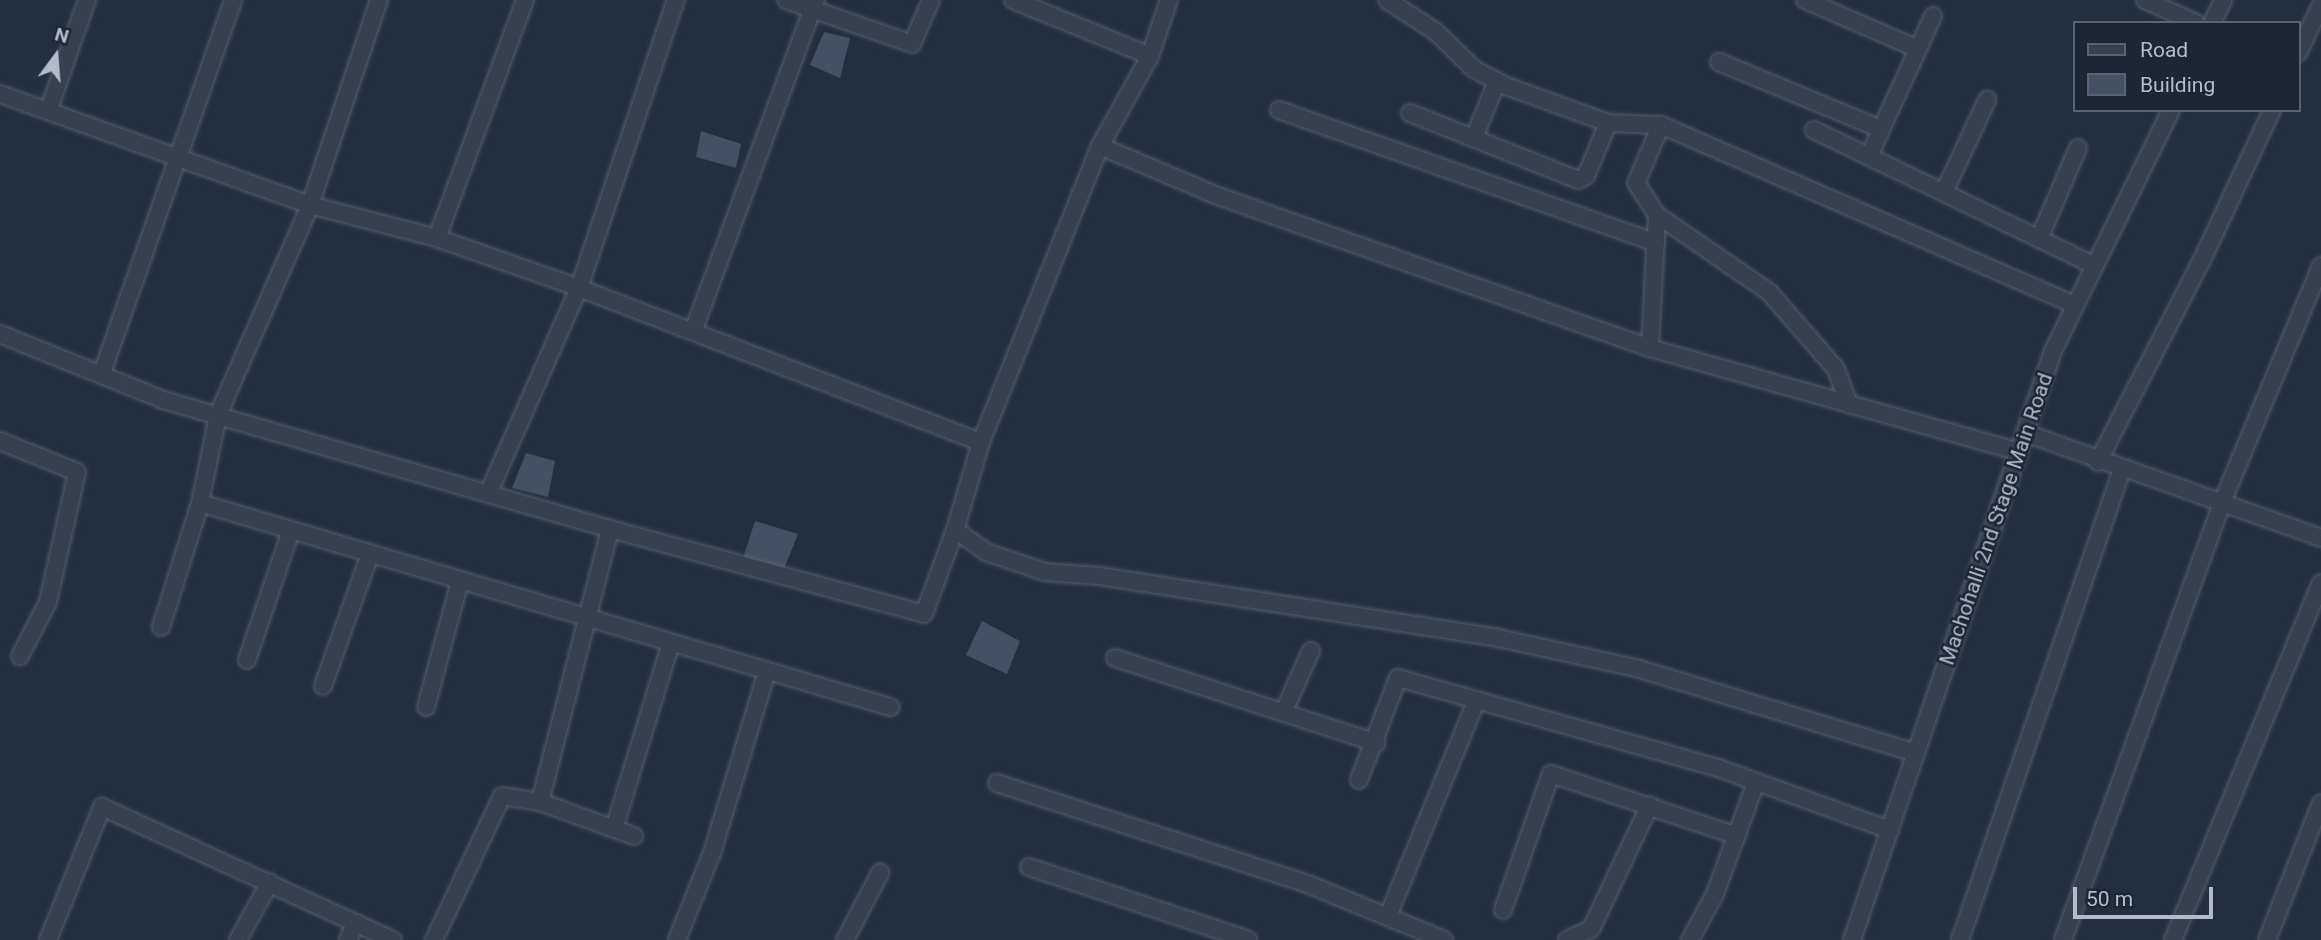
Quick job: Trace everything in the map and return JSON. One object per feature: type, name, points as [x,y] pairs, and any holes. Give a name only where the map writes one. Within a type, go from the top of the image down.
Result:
[{"type":"street","points":[[50,110],[87,0]]},
{"type":"street","points":[[102,373],[233,0]]},
{"type":"street","points":[[161,627],[200,503],[218,415],[310,205],[379,0]]},
{"type":"street","points":[[437,238],[525,0]]},
{"type":"street","points":[[488,494],[579,288],[676,0]]},
{"type":"street","points":[[786,0],[814,4],[912,44],[930,0]]},
{"type":"street","points":[[1013,0],[1150,56]]},
{"type":"street","points":[[0,334],[102,373],[163,400],[610,530],[924,614],[956,530],[981,443],[1100,146],[1150,56],[1168,0]]},
{"type":"street","points":[[1387,0],[1436,32],[1474,69],[1497,81],[1608,123],[1661,125],[2075,305]]},
{"type":"street","points":[[1805,0],[1918,49]]},
{"type":"street","points":[[2145,0],[2192,21]]},
{"type":"street","points":[[2213,21],[2223,0]]},
{"type":"street","points":[[694,329],[814,4]]},
{"type":"street","points":[[2300,49],[2321,5]]},
{"type":"street","points":[[1869,156],[1933,16]]},
{"type":"street","points":[[1719,62],[1881,129]]},
{"type":"street","points":[[1474,138],[1497,81]]},
{"type":"street","points":[[0,94],[50,110],[178,160],[310,205],[437,238],[579,288],[694,329],[855,398],[981,443]]},
{"type":"street","points":[[1944,192],[1987,100]]},
{"type":"street","points":[[1279,110],[1656,243]]},
{"type":"street","name":"Machohalli 2nd Stage Main Road","points":[[1852,940],[2025,433],[2093,265],[2170,112]]},
{"type":"street","points":[[2098,462],[2202,260],[2271,112]]},
{"type":"street","points":[[1410,113],[1578,180],[1586,176],[1608,123]]},
{"type":"street","points":[[1661,125],[1636,183],[1657,215],[1769,292],[1836,369],[1849,405]]},
{"type":"street","points":[[1814,130],[2093,265]]},
{"type":"street","points":[[1100,146],[1218,196],[1650,348],[2020,452]]},
{"type":"street","points":[[2039,239],[2078,148]]},
{"type":"street","points":[[1650,348],[1657,215]]},
{"type":"street","points":[[2063,940],[2221,505],[2321,266]]},
{"type":"street","points":[[2025,433],[2221,505],[2319,532]]},
{"type":"street","points":[[0,441],[77,472],[48,602],[20,656]]},
{"type":"street","points":[[1960,940],[2122,470]]},
{"type":"street","points":[[200,503],[671,642],[765,674],[890,708]]},
{"type":"street","points":[[540,802],[585,617],[610,530]]},
{"type":"street","points":[[956,530],[986,552],[1045,572],[1099,576],[1498,638],[1636,668],[1916,753]]},
{"type":"street","points":[[247,660],[291,531]]},
{"type":"street","points":[[323,686],[369,554]]},
{"type":"street","points":[[426,707],[460,580]]},
{"type":"street","points":[[2173,940],[2315,613],[2321,583]]},
{"type":"street","points":[[614,829],[671,642]]},
{"type":"street","points":[[1284,711],[1311,651]]},
{"type":"street","points":[[1115,658],[1377,743]]},
{"type":"street","points":[[677,940],[713,850],[765,674]]},
{"type":"street","points":[[1359,779],[1377,743],[1398,678],[1756,782],[1889,830]]},
{"type":"street","points":[[1388,916],[1476,701]]},
{"type":"street","points":[[1503,910],[1551,774],[1737,836]]},
{"type":"street","points":[[1690,940],[1715,894],[1756,782]]},
{"type":"street","points":[[997,783],[1310,885],[1444,940]]},
{"type":"street","points":[[434,940],[502,796],[540,802],[634,836]]},
{"type":"street","points":[[2267,940],[2321,803]]},
{"type":"street","points":[[1567,940],[1591,929],[1650,805]]},
{"type":"street","points":[[48,940],[102,807],[393,940]]},
{"type":"street","points":[[1029,867],[1248,940]]},
{"type":"street","points":[[845,940],[880,873]]},
{"type":"street","points":[[238,940],[270,882]]},
{"type":"street","points":[[348,940],[356,923]]},
{"type":"building","points":[[824,32],[850,38],[840,78],[810,65]]},
{"type":"building","points":[[701,131],[741,144],[736,168],[696,157]]},
{"type":"building","points":[[526,453],[555,461],[548,497],[512,488]]},
{"type":"building","points":[[755,521],[798,534],[784,569],[743,558]]},
{"type":"building","points":[[982,621],[1020,641],[1007,674],[966,655]]}]
